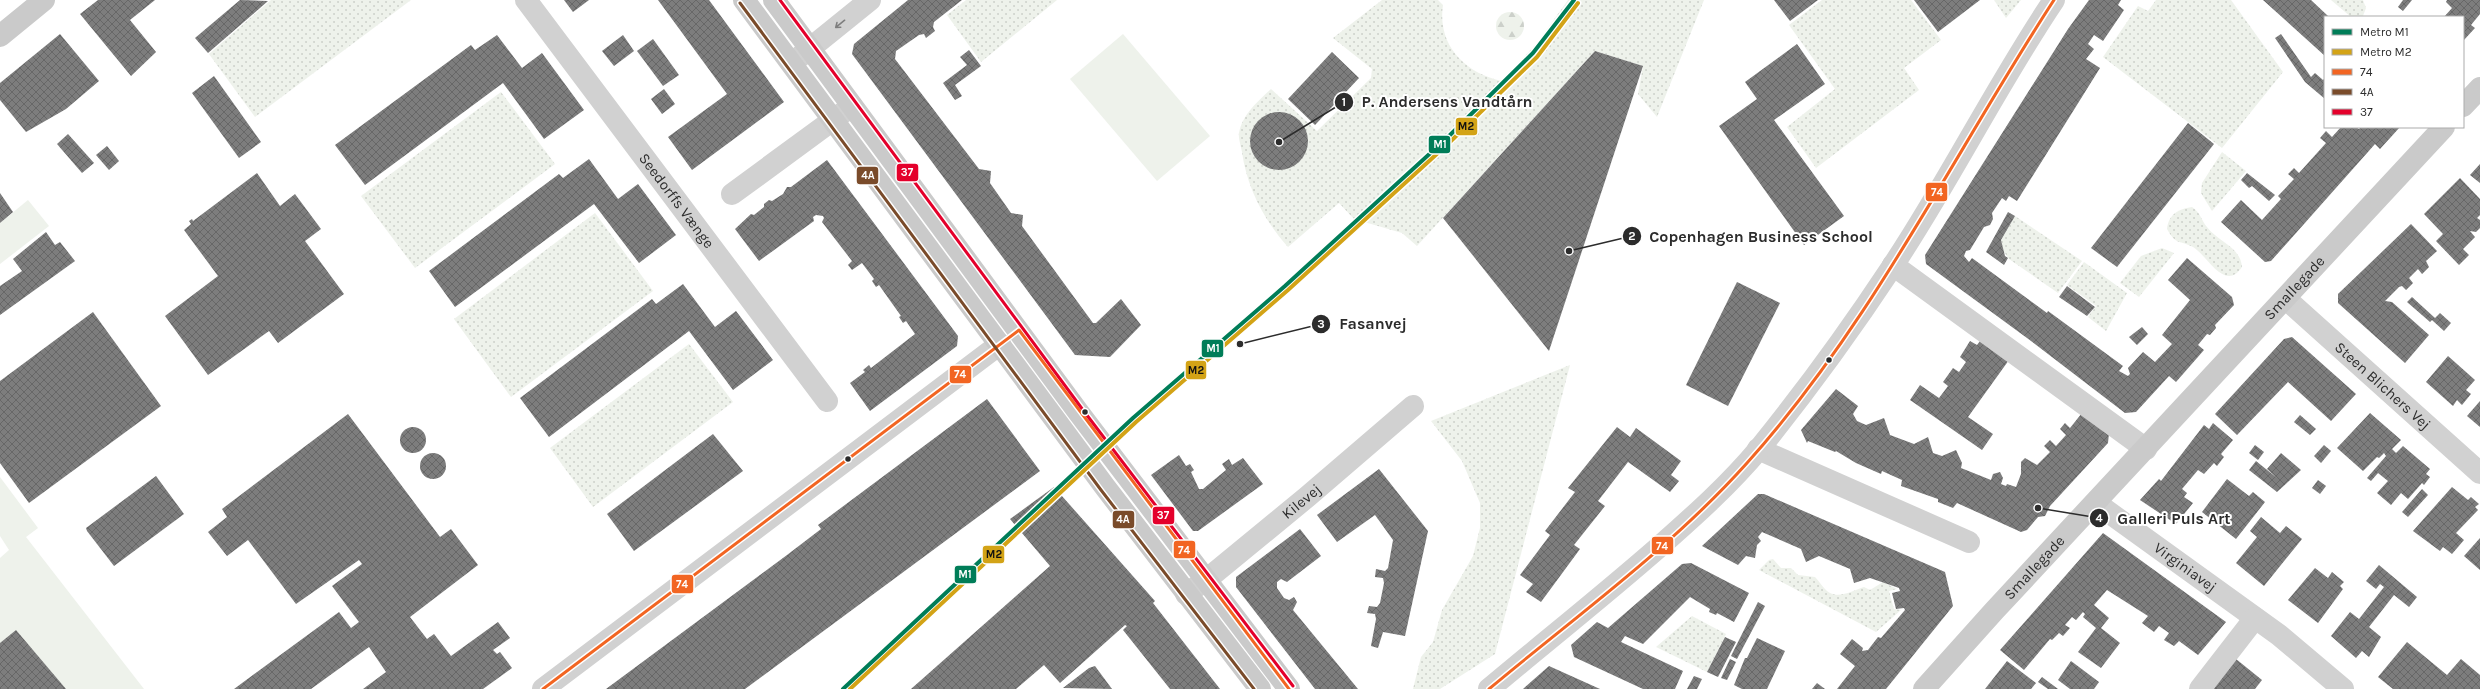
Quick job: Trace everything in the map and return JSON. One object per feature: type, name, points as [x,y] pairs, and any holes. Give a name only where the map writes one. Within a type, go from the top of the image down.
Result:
[{"type":"street","points":[[0,36],[44,0]]},
{"type":"street","name":"Seedorffs Vænge","points":[[526,0],[827,401]]},
{"type":"street","points":[[744,0],[1186,594],[1260,689]]},
{"type":"street","points":[[774,0],[1019,330],[1289,689]]},
{"type":"street","points":[[792,63],[870,0]]},
{"type":"street","points":[[1489,689],[1602,597],[1693,517],[1725,487],[1758,449],[1855,321],[1893,265],[2024,44],[2054,0]]},
{"type":"street","points":[[2464,105],[2480,88]]},
{"type":"street","points":[[732,194],[852,106]]},
{"type":"street","name":"Smallegade","points":[[1928,688],[2096,503],[2443,128]]},
{"type":"street","points":[[1893,265],[2146,449]]},
{"type":"street","name":"Steen Blichers Vej","points":[[2286,299],[2480,473]]},
{"type":"street","points":[[543,689],[1019,330]]},
{"type":"street","name":"Kilevej","points":[[1186,594],[1206,580],[1413,406]]},
{"type":"street","points":[[1758,449],[1969,542]]},
{"type":"street","name":"Virginiavej","points":[[2096,503],[2255,618],[2343,689]]},
{"type":"street","points":[[2200,689],[2255,618]]},
{"type":"green space","points":[[271,0],[411,0],[255,117],[209,54]]},
{"type":"green space","points":[[966,0],[1057,0],[981,62],[947,15]]},
{"type":"green space","points":[[1382,0],[1438,0],[1443,5],[1442,19],[1444,33],[1449,45],[1456,55],[1465,64],[1476,71],[1502,81],[1537,43],[1568,0],[1704,0],[1657,117],[1638,94],[1643,66],[1595,51],[1417,246],[1402,233],[1354,219],[1339,203],[1288,247],[1271,226],[1252,191],[1244,165],[1239,140],[1239,133],[1243,120],[1251,109],[1271,89],[1317,131],[1371,78],[1372,69],[1333,38]]},
{"type":"green space","points":[[1822,0],[1911,0],[1941,40],[1904,68],[1919,90],[1816,168],[1787,127],[1835,89],[1789,25]]},
{"type":"green space","points":[[1994,0],[2021,0],[2006,18]]},
{"type":"green space","points":[[2156,0],[2231,0],[2283,72],[2222,148],[2103,57],[2138,6],[2148,11]]},
{"type":"green space","points":[[2331,0],[2363,0],[2366,8],[2363,16],[2350,16]]},
{"type":"green space","points":[[1510,12],[1520,16],[1524,26],[1520,36],[1510,40],[1500,36],[1496,26],[1500,16]]},
{"type":"green space","points":[[1123,34],[1210,136],[1157,181],[1070,79]]},
{"type":"green space","points":[[501,92],[555,164],[415,268],[361,196]]},
{"type":"green space","points":[[2222,152],[2246,171],[2212,211],[2201,193],[2202,183]]},
{"type":"green space","points":[[28,200],[49,226],[0,264],[0,223]]},
{"type":"green space","points":[[2192,207],[2212,232],[2237,254],[2242,267],[2235,274],[2229,276],[2222,274],[2215,269],[2197,250],[2175,240],[2170,234],[2167,229],[2172,216],[2182,209]]},
{"type":"green space","points":[[595,213],[653,291],[511,397],[454,319]]},
{"type":"green space","points":[[2015,216],[2082,261],[2058,293],[2009,259],[2004,252],[2001,240]]},
{"type":"green space","points":[[2162,248],[2174,253],[2139,297],[2120,283],[2141,256]]},
{"type":"green space","points":[[2084,262],[2127,293],[2106,331],[2088,317],[2096,306],[2067,285]]},
{"type":"green space","points":[[689,344],[733,402],[593,507],[550,448]]},
{"type":"green space","points":[[1570,365],[1495,654],[1440,689],[1413,689],[1421,657],[1433,642],[1442,610],[1473,556],[1480,528],[1480,503],[1462,461],[1431,421]]},
{"type":"green space","points":[[0,477],[38,528],[26,537],[144,689],[0,689],[0,558],[9,550],[0,536]]},
{"type":"green space","points":[[1773,559],[1781,568],[1791,568],[1798,575],[1815,577],[1829,593],[1839,595],[1864,587],[1870,590],[1883,582],[1897,589],[1889,591],[1894,609],[1901,610],[1876,632],[1759,570],[1769,560]]},
{"type":"green space","points":[[1692,616],[1726,634],[1707,672],[1656,647]]},
{"type":"building","points":[[98,0],[155,0],[130,20],[156,52],[131,76],[80,14]]},
{"type":"building","points":[[240,0],[268,1],[208,53],[195,38]]},
{"type":"building","points":[[564,0],[589,0],[573,12]]},
{"type":"building","points":[[658,0],[709,0],[784,102],[692,170],[668,137],[727,94]]},
{"type":"building","points":[[908,0],[962,0],[934,22],[933,27],[935,31],[926,38],[924,34],[919,35],[896,51],[895,59],[979,169],[991,171],[990,183],[1011,213],[1023,215],[1022,226],[1093,323],[1096,323],[1121,299],[1141,325],[1110,357],[1075,355],[852,54],[854,44]]},
{"type":"building","points":[[1774,0],[1818,0],[1790,21]]},
{"type":"building","points":[[1914,0],[1980,0],[1938,32]]},
{"type":"building","points":[[2089,0],[2121,0],[2118,5],[2124,10],[2103,41],[2094,35],[2088,44],[2094,49],[2086,59],[2100,68],[2017,201],[2009,196],[2006,201],[2002,198],[1992,213],[1993,219],[1990,225],[1984,227],[1970,250],[1966,251],[1964,256],[1969,262],[1972,258],[2047,313],[2048,311],[2123,366],[2119,371],[2128,376],[2130,374],[2128,368],[2143,352],[2155,362],[2172,344],[2162,335],[2190,300],[2168,280],[2187,258],[2232,297],[2234,305],[2215,325],[2216,328],[2210,335],[2207,334],[2198,345],[2204,350],[2176,382],[2169,376],[2136,412],[2125,413],[2027,338],[1926,264],[1925,255],[2068,29]]},
{"type":"building","points":[[2263,0],[2311,0],[2328,16],[2324,16],[2324,55]]},
{"type":"building","points":[[2403,0],[2412,0],[2403,11],[2398,7]]},
{"type":"building","points":[[2447,0],[2480,0],[2480,14],[2471,25],[2475,28],[2464,40],[2464,16],[2445,16],[2452,8],[2446,2]]},
{"type":"building","points":[[60,34],[99,81],[66,109],[26,132],[0,100],[0,83]]},
{"type":"building","points":[[2281,34],[2311,77],[2315,73],[2323,80],[2324,79],[2324,98],[2305,82],[2275,38]]},
{"type":"building","points":[[497,35],[522,68],[542,53],[584,110],[544,139],[503,83],[365,185],[335,145],[471,45],[475,50]]},
{"type":"building","points":[[623,35],[634,51],[614,66],[602,51]]},
{"type":"building","points":[[653,39],[679,75],[663,86],[637,51]]},
{"type":"building","points":[[1797,44],[1825,84],[1774,120],[1844,216],[1804,245],[1719,126],[1757,99],[1745,82]]},
{"type":"building","points":[[969,50],[981,66],[955,85],[962,96],[955,100],[943,83],[967,65],[960,57]]},
{"type":"building","points":[[1595,51],[1643,66],[1549,351],[1443,218]]},
{"type":"building","points":[[1332,52],[1359,78],[1315,125],[1288,99]]},
{"type":"building","points":[[214,76],[261,142],[239,158],[192,93]]},
{"type":"building","points":[[664,89],[675,104],[662,114],[651,99]]},
{"type":"building","points":[[1279,112],[1295,117],[1303,125],[1308,141],[1303,157],[1295,165],[1279,170],[1263,165],[1255,157],[1250,141],[1255,125],[1263,117]]},
{"type":"building","points":[[2188,123],[2214,144],[2117,267],[2091,248]]},
{"type":"building","points":[[2340,128],[2399,128],[2380,149],[2375,144],[2271,261],[2265,262],[2221,222],[2241,200],[2262,220],[2281,199],[2278,196],[2294,179],[2288,174],[2294,168],[2299,173],[2326,143],[2320,138],[2326,131],[2332,137]]},
{"type":"building","points":[[68,134],[94,163],[82,173],[57,144]]},
{"type":"building","points":[[107,146],[119,161],[109,170],[96,155]]},
{"type":"building","points":[[589,159],[618,199],[638,184],[676,235],[639,263],[594,204],[455,307],[429,271],[559,174],[563,178]]},
{"type":"building","points":[[827,160],[958,336],[957,346],[870,411],[850,383],[865,372],[863,370],[869,365],[871,368],[915,334],[906,321],[903,323],[899,317],[901,316],[879,285],[876,287],[872,281],[874,279],[862,263],[852,270],[848,265],[852,261],[822,222],[824,218],[823,216],[816,215],[813,217],[814,221],[759,261],[735,229],[751,214],[754,215],[764,207],[764,204],[769,200],[772,201],[783,194],[787,187],[791,187]]},
{"type":"building","points":[[2480,164],[2480,183],[2470,175]]},
{"type":"building","points":[[257,173],[280,206],[295,194],[321,229],[305,241],[344,294],[278,343],[269,331],[208,375],[165,316],[218,276],[184,230],[191,224],[189,221],[192,219],[193,221]]},
{"type":"building","points":[[2247,173],[2275,195],[2269,201],[2252,186],[2249,188],[2241,180]]},
{"type":"building","points":[[2460,178],[2480,199],[2480,215],[2477,218],[2480,220],[2480,228],[2476,232],[2470,231],[2475,237],[2463,249],[2469,255],[2459,265],[2436,241],[2443,234],[2424,214]]},
{"type":"building","points":[[0,193],[13,212],[0,223]]},
{"type":"building","points":[[2008,212],[2015,216],[2001,240],[2005,256],[2008,258],[2004,265],[1986,252]]},
{"type":"building","points":[[2411,224],[2437,251],[2426,261],[2429,267],[2422,274],[2418,269],[2409,278],[2413,283],[2406,290],[2402,286],[2399,287],[2385,301],[2392,302],[2429,335],[2405,363],[2338,303],[2338,294]]},
{"type":"building","points":[[46,232],[55,245],[60,242],[75,261],[0,315],[0,286],[22,271],[13,259]]},
{"type":"building","points":[[1737,282],[1780,303],[1728,406],[1686,385]]},
{"type":"building","points":[[683,284],[715,327],[736,311],[773,360],[733,390],[689,331],[549,437],[520,398],[652,299],[656,304]]},
{"type":"building","points":[[2067,286],[2095,307],[2087,316],[2059,297]]},
{"type":"building","points":[[2412,297],[2435,318],[2440,313],[2451,323],[2444,331],[2432,320],[2430,322],[2407,302]]},
{"type":"building","points":[[93,312],[161,406],[29,503],[0,463],[0,381]]},
{"type":"building","points":[[2142,327],[2148,334],[2137,345],[2129,337]]},
{"type":"building","points":[[2292,337],[2356,394],[2331,421],[2288,382],[2237,435],[2215,414],[2284,339]]},
{"type":"building","points":[[1970,341],[1977,345],[1980,341],[2009,360],[1968,417],[1993,434],[1982,450],[1910,400],[1920,385],[1939,398],[1948,386],[1943,382],[1953,368],[1959,372],[1966,362],[1960,357]]},
{"type":"building","points":[[2448,356],[2475,380],[2466,390],[2471,394],[2462,405],[2457,400],[2453,406],[2426,382]]},
{"type":"building","points":[[1836,389],[1858,406],[1853,414],[1857,421],[1866,425],[1884,418],[1890,435],[1914,444],[1928,437],[1933,453],[1942,456],[1956,450],[1962,463],[1961,468],[1991,480],[1993,474],[2000,472],[2003,478],[2001,484],[2006,486],[2007,484],[2016,487],[2021,474],[2021,462],[2025,458],[2037,465],[2050,452],[2044,446],[2050,440],[2056,446],[2066,435],[2060,429],[2065,423],[2070,428],[2082,413],[2109,433],[2108,443],[2050,506],[2045,516],[2038,517],[2027,530],[2021,532],[1957,503],[1953,508],[1938,502],[1938,499],[1901,486],[1902,480],[1882,471],[1881,474],[1856,463],[1836,451],[1835,452],[1808,441],[1807,443],[1801,430]]},
{"type":"building","points":[[987,399],[1040,471],[745,689],[606,689],[787,555],[821,529],[818,525]]},
{"type":"building","points":[[2480,401],[2480,427],[2467,416]]},
{"type":"building","points":[[2370,413],[2401,440],[2392,449],[2396,453],[2403,446],[2430,469],[2426,474],[2430,477],[2424,485],[2422,483],[2408,499],[2401,493],[2391,505],[2377,493],[2388,481],[2378,473],[2371,481],[2367,478],[2386,456],[2384,453],[2379,458],[2377,457],[2363,471],[2337,448]]},
{"type":"building","points":[[348,414],[440,537],[451,529],[478,565],[410,617],[427,639],[434,634],[451,656],[498,622],[510,638],[493,650],[497,654],[500,652],[512,668],[483,689],[363,689],[386,672],[369,647],[311,689],[234,689],[339,612],[351,628],[359,622],[332,586],[362,564],[359,560],[296,604],[248,540],[227,556],[208,532],[227,517],[222,509]]},
{"type":"building","points":[[2300,415],[2316,429],[2310,435],[2294,422]]},
{"type":"building","points":[[2213,423],[2233,440],[2221,454],[2224,457],[2217,466],[2214,463],[2204,474],[2198,470],[2182,489],[2187,493],[2184,497],[2193,503],[2176,524],[2140,500],[2159,479],[2161,481],[2204,425],[2209,429]]},
{"type":"building","points":[[413,427],[422,431],[426,440],[422,449],[413,453],[404,449],[400,440],[404,431]]},
{"type":"building","points":[[1617,427],[1630,437],[1636,428],[1681,461],[1671,475],[1679,481],[1670,492],[1628,462],[1598,501],[1605,506],[1574,545],[1580,549],[1541,602],[1526,592],[1533,584],[1520,575],[1550,535],[1545,531],[1575,492],[1568,488]]},
{"type":"building","points":[[713,434],[743,471],[634,551],[607,514]]},
{"type":"building","points":[[2255,445],[2264,452],[2258,460],[2249,453]]},
{"type":"building","points":[[2324,445],[2331,451],[2321,463],[2314,456]]},
{"type":"building","points":[[433,453],[442,457],[446,466],[442,475],[433,479],[424,475],[420,466],[424,457]]},
{"type":"building","points":[[2281,453],[2301,470],[2277,492],[2249,470],[2256,461],[2277,478],[2267,469]]},
{"type":"building","points":[[1179,455],[1186,466],[1190,464],[1194,470],[1191,472],[1199,489],[1203,489],[1226,470],[1222,464],[1229,459],[1232,465],[1243,458],[1263,484],[1198,531],[1193,531],[1151,475]]},
{"type":"building","points":[[1379,469],[1428,531],[1405,636],[1383,632],[1378,648],[1371,646],[1376,619],[1375,614],[1367,613],[1369,606],[1377,607],[1380,603],[1384,583],[1383,578],[1375,577],[1376,569],[1385,571],[1388,568],[1393,540],[1375,515],[1337,542],[1317,515]]},
{"type":"building","points":[[156,476],[184,514],[114,566],[86,528]]},
{"type":"building","points":[[2227,479],[2249,496],[2253,492],[2265,502],[2236,539],[2202,512]]},
{"type":"building","points":[[2318,480],[2326,486],[2320,494],[2312,488]]},
{"type":"building","points":[[1054,487],[1155,601],[1153,603],[1220,689],[1170,689],[1123,630],[1127,626],[1125,625],[1060,683],[1044,665],[1016,689],[911,689],[1050,566],[1010,519]]},
{"type":"building","points":[[2452,487],[2468,500],[2471,497],[2479,504],[2475,507],[2478,510],[2456,533],[2464,540],[2452,554],[2443,547],[2440,551],[2413,531]]},
{"type":"building","points":[[2422,489],[2428,495],[2408,517],[2402,512]]},
{"type":"building","points":[[1758,494],[1764,494],[1945,572],[1953,606],[1886,689],[1837,689],[1855,666],[1840,654],[1852,639],[1863,648],[1862,651],[1868,650],[1878,637],[1881,638],[1905,610],[1904,608],[1896,609],[1892,593],[1900,591],[1899,588],[1870,578],[1854,583],[1850,569],[1819,556],[1806,562],[1801,549],[1762,532],[1758,537],[1761,541],[1757,545],[1755,558],[1746,556],[1738,565],[1702,546]]},
{"type":"building","points":[[2261,517],[2280,533],[2286,526],[2302,539],[2264,586],[2236,563],[2257,537],[2250,531]]},
{"type":"building","points":[[1300,529],[1321,556],[1287,582],[1281,579],[1277,582],[1277,588],[1284,598],[1289,600],[1294,597],[1297,602],[1293,610],[1358,689],[1315,689],[1236,587],[1236,577]]},
{"type":"building","points":[[2103,533],[2226,622],[2198,655],[2179,641],[2174,646],[2164,640],[2169,633],[2159,626],[2154,632],[2142,623],[2148,616],[2107,590],[2094,605],[2109,618],[2101,628],[2120,643],[2101,668],[2078,652],[2096,628],[2083,617],[2085,614],[2083,612],[2076,620],[2072,617],[2065,625],[2070,628],[2063,636],[2059,633],[2052,640],[2050,639],[2024,670],[2000,650]]},
{"type":"building","points":[[2480,538],[2480,570],[2464,556]]},
{"type":"building","points":[[1691,563],[1749,593],[1734,622],[1717,613],[1716,615],[1709,612],[1710,609],[1690,597],[1643,644],[1625,636],[1621,642],[1683,671],[1675,689],[1643,689],[1574,657],[1571,645],[1597,622],[1608,628],[1682,564]]},
{"type":"building","points":[[2379,565],[2417,597],[2409,607],[2394,595],[2369,627],[2381,637],[2369,657],[2362,651],[2356,658],[2331,636],[2350,612],[2359,619],[2384,587],[2380,584],[2376,589],[2366,581]]},
{"type":"building","points":[[2315,568],[2328,578],[2332,572],[2344,582],[2340,586],[2343,589],[2318,623],[2288,600]]},
{"type":"building","points":[[1758,602],[1765,606],[1737,659],[1731,656]]},
{"type":"building","points":[[16,630],[66,689],[0,689],[0,643]]},
{"type":"building","points":[[1725,637],[1736,642],[1718,677],[1707,672]]},
{"type":"building","points":[[1757,638],[1785,651],[1767,689],[1742,689],[1734,685],[1745,658],[1747,658]]},
{"type":"building","points":[[2407,642],[2447,675],[2461,659],[2480,675],[2480,689],[2393,689],[2378,677]]},
{"type":"building","points":[[1730,659],[1736,662],[1727,680],[1721,678]]},
{"type":"building","points":[[2236,659],[2262,680],[2255,689],[2213,689]]},
{"type":"building","points":[[2007,661],[2036,683],[2031,689],[1985,689]]},
{"type":"building","points":[[2071,661],[2099,682],[2094,689],[2070,689],[2058,680]]},
{"type":"building","points":[[1095,666],[1112,689],[1063,688],[1089,668]]},
{"type":"building","points":[[1549,666],[1600,689],[1523,689]]},
{"type":"building","points":[[1694,676],[1702,679],[1697,689],[1687,689]]},
{"type":"building","points":[[2042,677],[2058,689],[2048,689],[2038,682]]},
{"type":"building","points":[[1817,683],[1825,689],[1812,689]]},
{"type":"metro line","name":"M1","points":[[843,689],[1133,418],[1285,286],[1448,137],[1533,53],[1574,0]]},
{"type":"metro line","name":"M2","points":[[850,689],[1136,422],[1288,290],[1451,141],[1537,57],[1578,3]]},
{"type":"transit line","name":"37","points":[[780,0],[1083,410],[1293,686]]},
{"type":"transit line","name":"74","points":[[1489,689],[1655,553],[1687,524],[1747,463],[1792,410],[1834,354],[1910,238],[2054,0]]},
{"type":"transit line","name":"4A","points":[[740,3],[1101,490],[1254,689]]},
{"type":"transit line","name":"74","points":[[543,689],[1019,330],[1289,689]]},
{"type":"place","name":"P. Andersens Vandtårn","points":[[1279,142]]},
{"type":"place","name":"Copenhagen Business School","points":[[1569,251]]},
{"type":"place","name":"Fasanvej","points":[[1240,344]]},
{"type":"place","name":"Galleri Puls Art","points":[[2038,508]]}]
